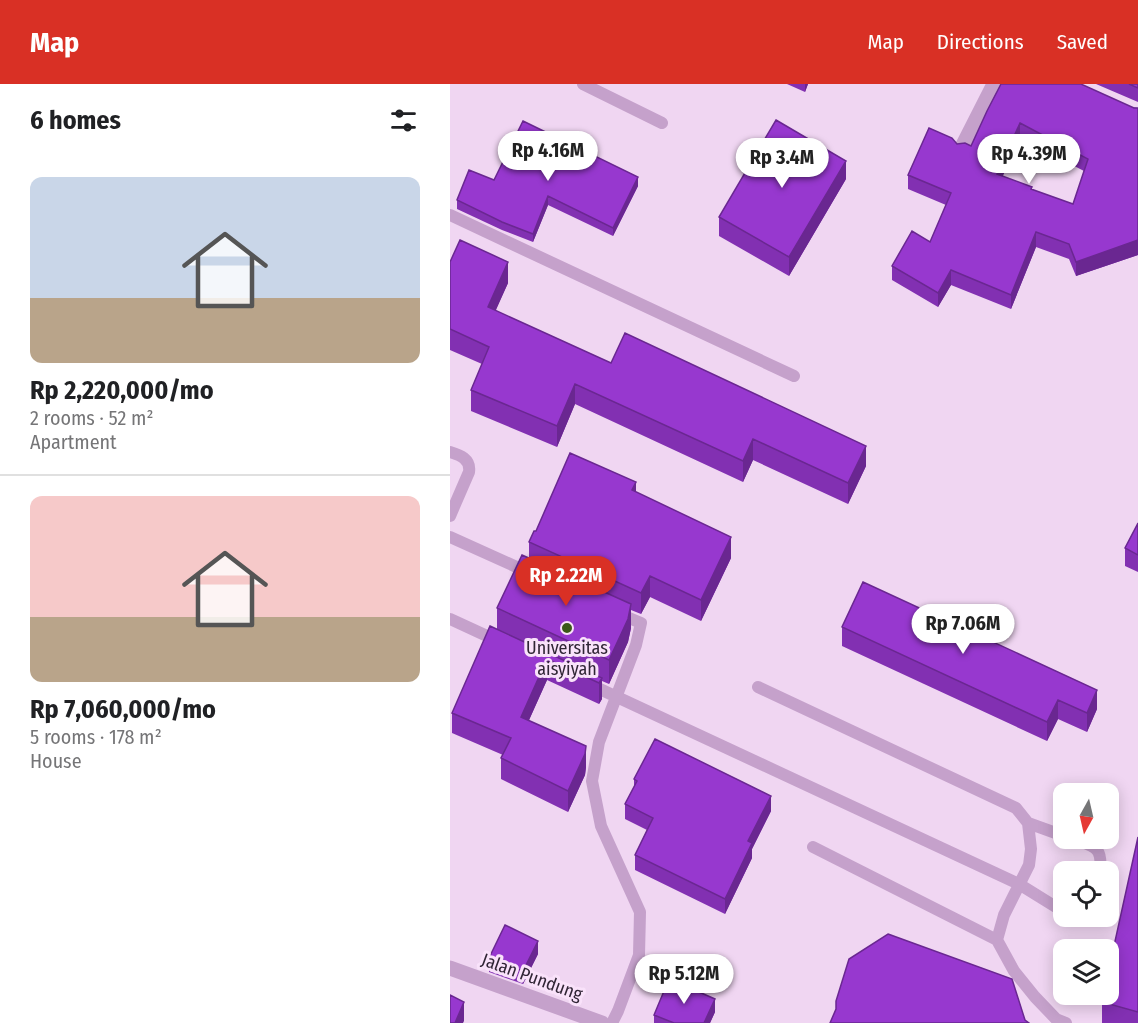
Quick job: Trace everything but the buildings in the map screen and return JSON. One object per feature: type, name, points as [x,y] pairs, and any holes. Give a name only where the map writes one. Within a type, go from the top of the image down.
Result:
[{"type":"street","points":[[961,149],[994,84]]},
{"type":"street","name":"Jalan Pundung","points":[[450,968],[602,1023]]},
{"type":"lane","points":[[583,84],[662,123]]},
{"type":"lane","points":[[450,215],[794,376]]},
{"type":"lane","points":[[450,452],[464,458],[470,467],[450,516]]},
{"type":"lane","points":[[450,537],[546,580]]},
{"type":"lane","points":[[609,609],[641,623],[636,645],[599,742],[592,781],[601,826],[640,912],[639,955],[612,1023]]},
{"type":"lane","points":[[450,619],[513,648]]},
{"type":"lane","points":[[575,678],[1019,884],[1053,905]]},
{"type":"lane","points":[[758,687],[1016,808],[1028,824],[1031,849],[1029,865],[1004,915],[997,940]]},
{"type":"lane","points":[[1028,824],[1053,832]]},
{"type":"lane","points":[[813,848],[997,940],[1014,970],[1059,1022]]},
{"type":"place","name":"Universitas aisyiyah","points":[[567,628]]}]
